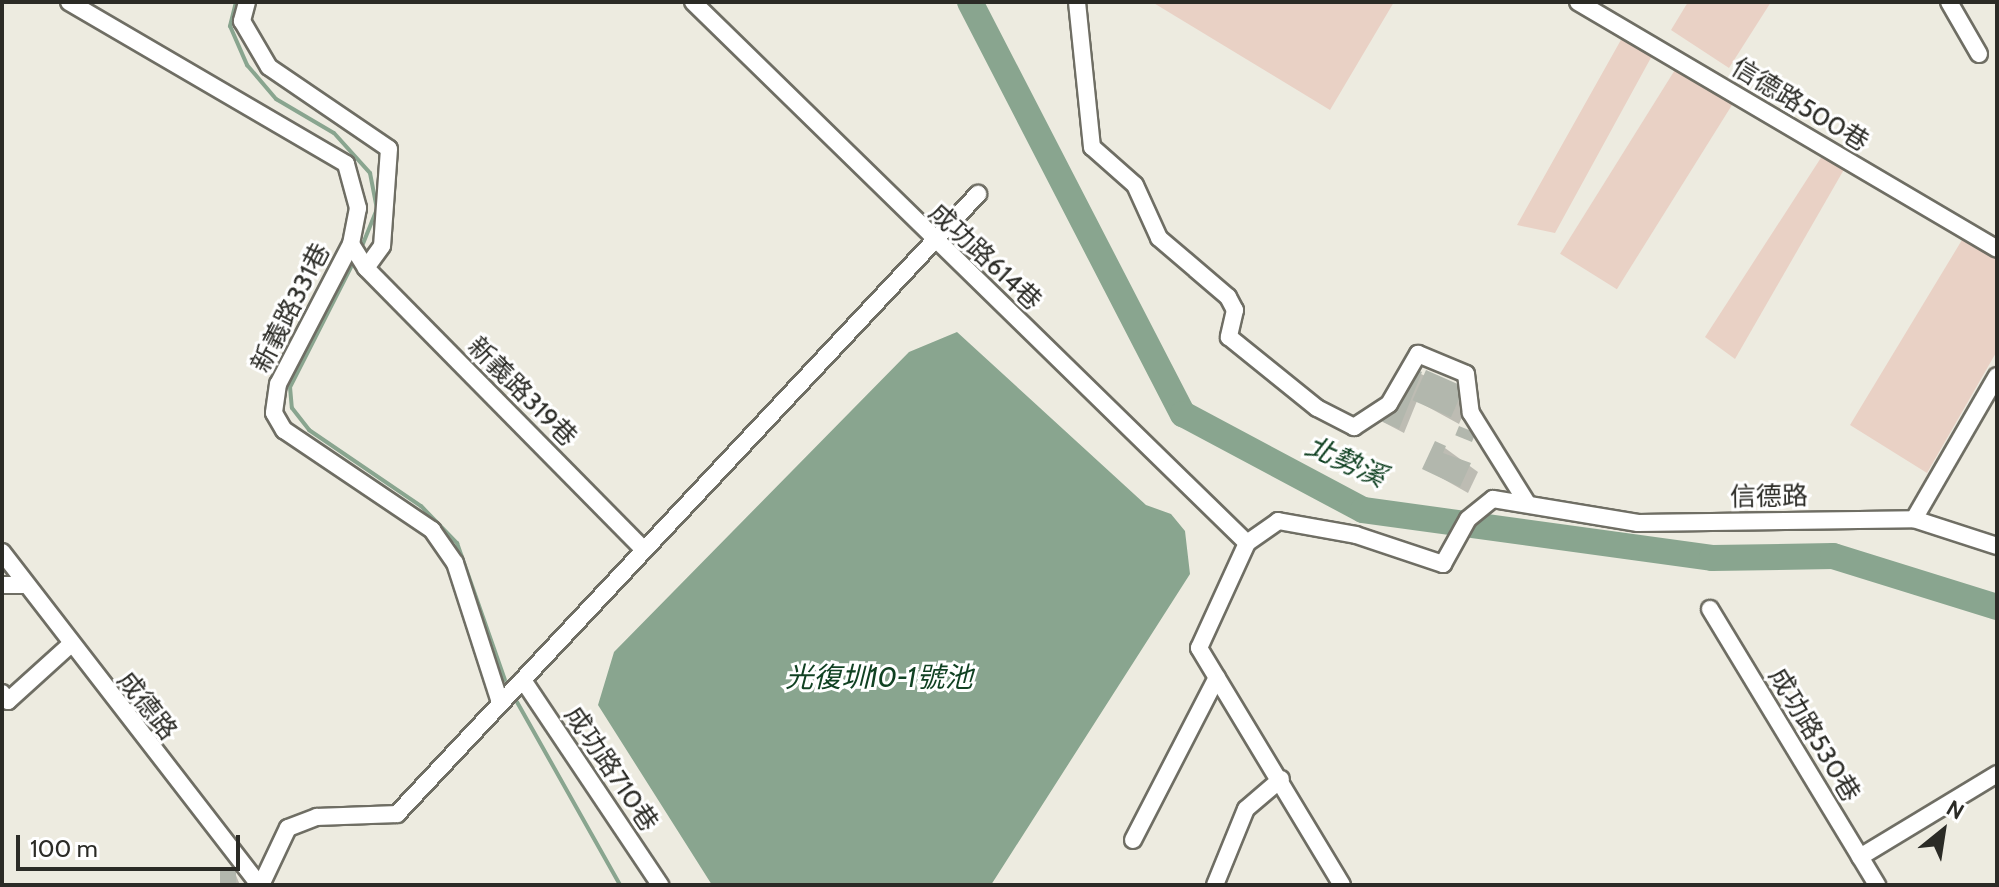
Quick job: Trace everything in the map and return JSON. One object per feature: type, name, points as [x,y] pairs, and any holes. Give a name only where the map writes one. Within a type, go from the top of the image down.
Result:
[{"type":"street","name":"新義路331巷","points":[[69,2],[346,164],[358,208],[351,244],[278,384],[274,413],[284,430],[432,530],[455,563],[500,702]]},
{"type":"street","points":[[247,2],[242,21],[269,67],[389,149],[382,246],[366,268]]},
{"type":"street","name":"成功路614巷","points":[[693,2],[934,242],[1247,543]]},
{"type":"street","points":[[1077,2],[1092,147],[1135,185],[1159,238],[1228,297],[1235,310],[1229,337],[1317,408],[1354,427],[1389,404],[1418,354],[1466,374],[1471,413],[1527,503]]},
{"type":"street","name":"信德路500巷","points":[[1578,2],[1997,249]]},
{"type":"street","points":[[1949,2],[1979,54]]},
{"type":"street","points":[[260,885],[288,828],[317,817],[397,814],[978,194]]},
{"type":"street","name":"新義路319巷","points":[[351,244],[366,268],[644,550]]},
{"type":"street","points":[[1914,519],[1997,376]]},
{"type":"street","name":"信德路","points":[[1247,543],[1278,521],[1443,564],[1455,555],[1468,519],[1493,499],[1638,523],[1914,519],[1997,546]]},
{"type":"street","points":[[1247,543],[1199,648],[1281,779],[1342,885]]},
{"type":"street","name":"成德路","points":[[2,552],[23,585],[260,885]]},
{"type":"street","points":[[2,585],[23,585]]},
{"type":"street","name":"成功路530巷","points":[[1710,609],[1877,885]]},
{"type":"street","points":[[2,693],[8,701],[70,645]]},
{"type":"street","points":[[1133,840],[1217,677]]},
{"type":"street","name":"成功路710巷","points":[[523,680],[660,885]]},
{"type":"street","points":[[1860,857],[1997,774]]},
{"type":"street","points":[[1215,885],[1246,809],[1281,779]]},
{"type":"shaded area","points":[[1152,2],[1394,2],[1330,110]]},
{"type":"shaded area","points":[[1688,2],[1771,2],[1729,68],[1671,30]]},
{"type":"shaded area","points":[[1623,21],[1659,43],[1555,233],[1517,225],[1622,38]]},
{"type":"shaded area","points":[[1683,57],[1740,93],[1617,289],[1560,254]]},
{"type":"shaded area","points":[[1824,153],[1846,166],[1735,359],[1705,337]]},
{"type":"shaded area","points":[[1968,230],[1997,248],[1997,351],[1927,473],[1850,425]]},
{"type":"water","name":"光復圳10-1號池","points":[[957,332],[1146,505],[1171,514],[1185,531],[1190,574],[991,885],[712,885],[598,705],[614,652],[909,352]]},
{"type":"building","points":[[1413,368],[1422,372],[1399,429],[1381,421],[1396,406]]},
{"type":"building","points":[[1426,370],[1464,387],[1451,417],[1413,400]]},
{"type":"building","points":[[1459,426],[1476,433],[1472,442],[1455,435]]},
{"type":"building","points":[[1435,441],[1446,446],[1443,453],[1471,463],[1460,487],[1422,469]]},
{"type":"building","points":[[220,871],[236,871],[236,885],[220,885]]},
{"type":"waterway","points":[[236,2],[230,26],[247,65],[276,99],[334,133],[370,173],[377,209],[363,244]]},
{"type":"waterway","name":"北勢溪","points":[[970,2],[1183,414],[1363,510],[1712,558],[1833,556],[1997,607]]},
{"type":"waterway","points":[[351,267],[290,387],[292,408],[309,430],[421,506],[457,543],[505,680]]},
{"type":"waterway","points":[[517,702],[620,885]]}]
